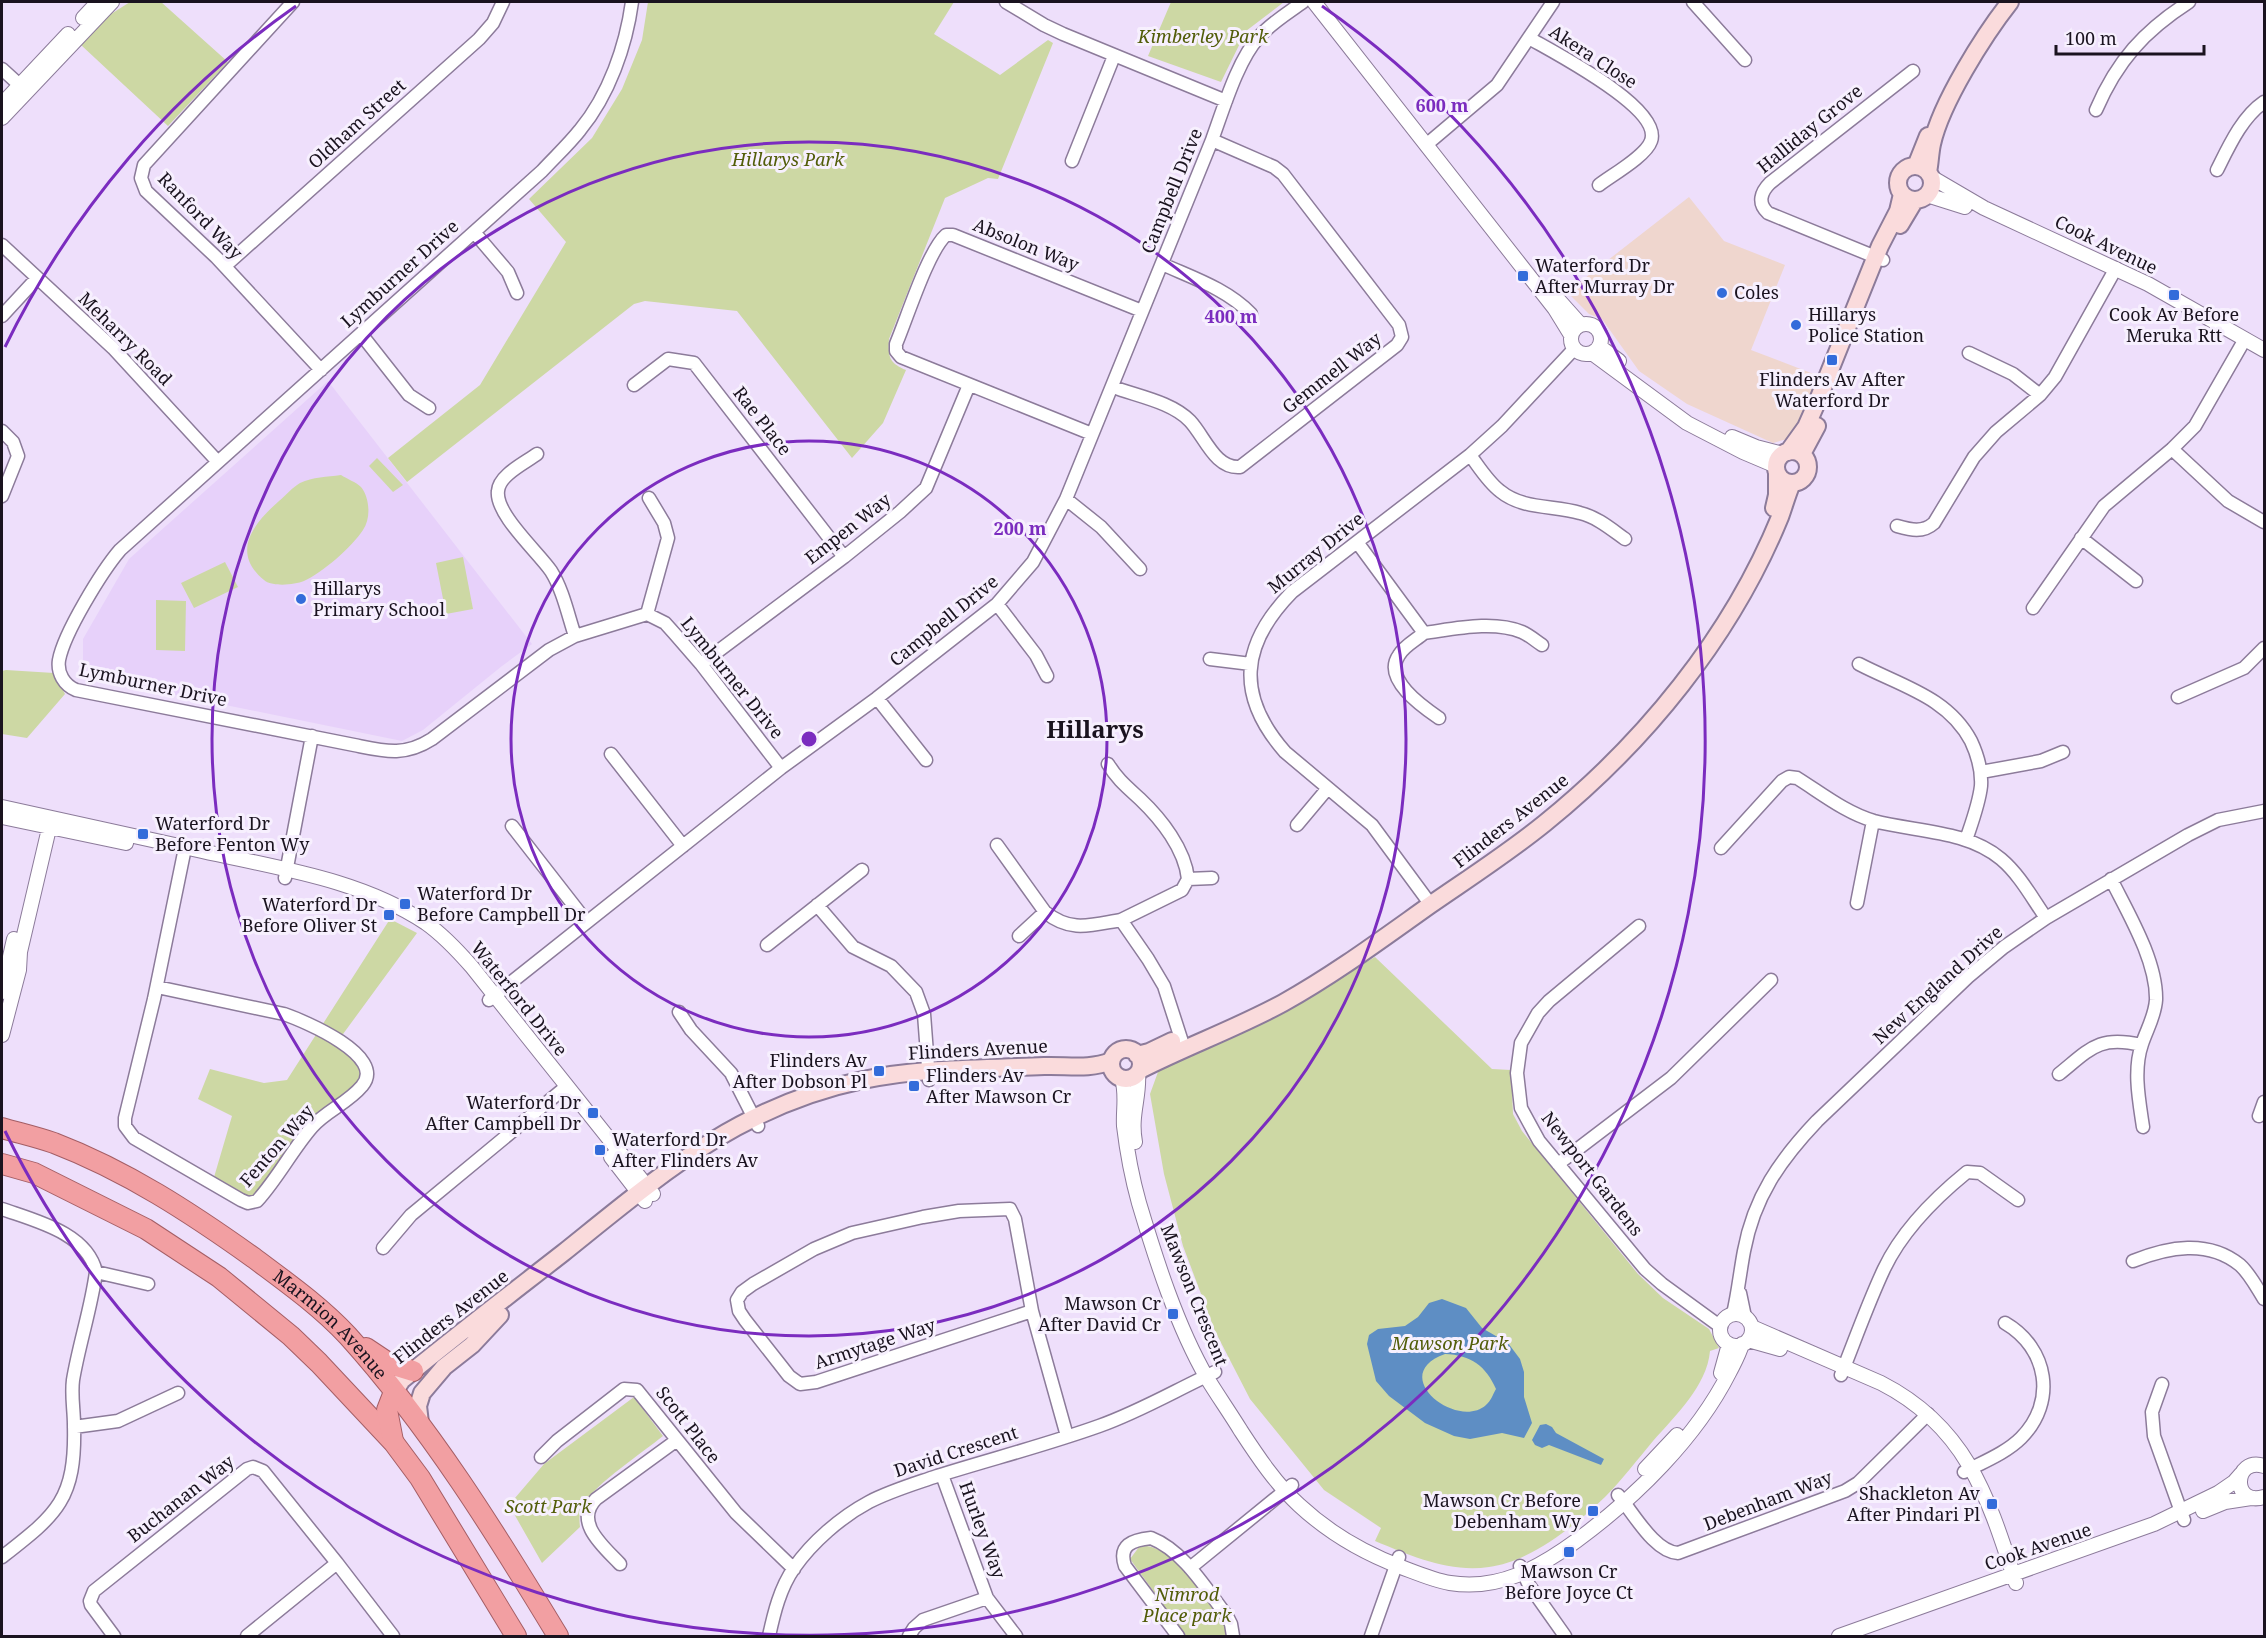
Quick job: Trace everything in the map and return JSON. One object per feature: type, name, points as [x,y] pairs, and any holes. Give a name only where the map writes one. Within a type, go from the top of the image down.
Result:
[{"type":"highway","name":"Marmion Avenue","points":[[2,1128],[53,1143],[115,1170],[197,1217],[299,1292],[346,1335],[420,1424],[497,1535],[558,1636]]},
{"type":"highway","name":"Marmion Avenue","points":[[2,1164],[34,1173],[146,1229],[219,1277],[291,1336],[393,1443],[436,1501],[516,1636]]},
{"type":"highway","points":[[346,1335],[390,1364],[413,1371]]},
{"type":"highway","points":[[354,1400],[378,1400],[394,1392]]},
{"type":"highway","points":[[393,1443],[387,1410],[394,1392]]},
{"type":"main road","points":[[1925,172],[1905,169],[1900,175],[1898,184],[1915,196],[1931,186],[1925,172],[1943,90],[1973,36],[1996,2]]},
{"type":"main road","points":[[1925,172],[1932,144],[1952,97],[1988,33],[2010,2]]},
{"type":"main road","name":"Flinders Avenue","points":[[394,1392],[402,1380],[413,1371],[645,1194],[756,1121],[825,1099],[929,1075],[1066,1073],[1127,1068],[1182,1043],[1249,1019],[1320,982],[1429,901],[1545,824],[1611,763],[1659,710],[1688,676],[1733,609],[1771,536],[1786,464],[1822,414],[1879,259],[1915,196]]},
{"type":"main road","name":"Flinders Avenue","points":[[394,1392],[409,1388],[645,1194]]},
{"type":"main road","points":[[420,1424],[418,1406],[422,1393],[444,1367],[472,1345],[500,1315]]},
{"type":"street","points":[[2,118],[23,88],[98,2]]},
{"type":"street","points":[[2,104],[23,88],[112,2]]},
{"type":"street","name":"Ranford Way","points":[[293,2],[157,150],[142,171],[141,178],[146,191],[225,266],[321,370]]},
{"type":"street","name":"Oldham Street","points":[[225,266],[479,39],[493,23],[503,2]]},
{"type":"street","name":"Lymburner Drive","points":[[632,2],[626,36],[619,57],[608,83],[581,130],[542,171],[135,536],[108,565],[68,637],[59,661],[62,677],[69,687],[76,690],[389,752],[400,752],[432,739],[536,658],[575,636],[647,614],[665,623],[701,664],[781,768]]},
{"type":"street","points":[[1006,2],[1044,25],[1226,101]]},
{"type":"street","name":"Campbell Drive","points":[[492,998],[781,768],[877,698],[997,604],[1033,562],[1066,499],[1113,387],[1226,101],[1248,53],[1257,38],[1303,2]]},
{"type":"street","points":[[1314,2],[1544,283],[1575,330],[1571,345],[1574,349],[1582,354],[1596,349]]},
{"type":"street","points":[[1324,2],[1429,143]]},
{"type":"street","points":[[1429,143],[1491,92],[1553,2]]},
{"type":"street","points":[[1693,2],[1745,60]]},
{"type":"street","points":[[2096,110],[2116,69],[2129,53],[2149,32],[2189,2]]},
{"type":"street","name":"Akera Close","points":[[1529,38],[1625,97],[1650,127],[1652,137],[1648,148],[1599,185]]},
{"type":"street","points":[[1072,161],[1114,56]]},
{"type":"street","points":[[2,69],[23,88]]},
{"type":"street","name":"Halliday Grove","points":[[1879,259],[1768,213],[1761,203],[1761,195],[1770,183],[1913,71]]},
{"type":"street","points":[[2217,170],[2251,113],[2265,102]]},
{"type":"street","name":"Gemmell Way","points":[[1113,387],[1179,413],[1196,427],[1223,464],[1240,467],[1397,345],[1402,337],[1400,325],[1283,174],[1212,140]]},
{"type":"street","name":"Cook Avenue","points":[[1925,172],[1984,208],[2114,271],[2244,342],[2265,357]]},
{"type":"street","name":"Cook Avenue","points":[[1915,196],[1954,202],[2114,271]]},
{"type":"street","points":[[474,232],[508,272],[517,293]]},
{"type":"street","name":"Absolon Way","points":[[1092,434],[901,357],[896,351],[896,344],[929,261],[939,242],[946,235],[953,235],[1142,311]]},
{"type":"street","name":"Meharry Road","points":[[2,245],[113,348],[218,462]]},
{"type":"street","points":[[1162,264],[1221,291],[1240,303],[1251,314]]},
{"type":"street","points":[[1897,526],[1913,530],[1926,528],[1934,523],[1974,457],[1996,432],[2040,395],[2055,377],[2114,271]]},
{"type":"street","points":[[2,316],[37,278]]},
{"type":"street","points":[[1575,330],[1588,324],[1596,327],[1600,334],[1596,349]]},
{"type":"street","points":[[361,334],[409,395],[429,408]]},
{"type":"street","points":[[2033,608],[2104,506],[2172,449],[2195,426],[2244,342]]},
{"type":"street","name":"Cook Avenue","points":[[2244,342],[2265,350]]},
{"type":"street","name":"Murray Drive","points":[[1429,901],[1372,825],[1285,752],[1266,727],[1256,705],[1251,680],[1251,664],[1260,634],[1268,619],[1292,592],[1470,455],[1502,426],[1574,349]]},
{"type":"street","points":[[1596,349],[1652,399],[1688,423],[1734,448],[1786,464]]},
{"type":"street","points":[[1970,353],[2013,374],[2040,395]]},
{"type":"street","name":"Rae Place","points":[[634,385],[668,359],[694,363],[844,557]]},
{"type":"street","name":"Empen Way","points":[[701,664],[844,557],[926,488],[969,385]]},
{"type":"street","points":[[2,431],[13,442],[18,456],[2,496]]},
{"type":"street","points":[[2172,449],[2228,501],[2265,522]]},
{"type":"street","points":[[537,454],[500,483],[497,492],[499,501],[509,519],[554,577],[575,636]]},
{"type":"street","points":[[1470,455],[1499,491],[1510,498],[1530,505],[1579,512],[1604,523],[1624,539]]},
{"type":"street","points":[[647,614],[668,538],[664,523],[649,498]]},
{"type":"street","points":[[1066,499],[1101,527],[1140,569]]},
{"type":"street","points":[[2081,538],[2136,581]]},
{"type":"street","points":[[1357,542],[1424,633]]},
{"type":"street","points":[[997,604],[1036,655],[1047,676]]},
{"type":"street","points":[[1439,718],[1412,698],[1396,675],[1395,667],[1400,653],[1424,633],[1466,627],[1489,627],[1522,632],[1542,645]]},
{"type":"street","points":[[2178,697],[2244,668],[2265,648]]},
{"type":"street","points":[[1210,659],[1251,664]]},
{"type":"street","points":[[1859,664],[1927,696],[1953,716],[1975,748],[1981,772],[1979,799],[1966,840]]},
{"type":"street","points":[[877,698],[927,760]]},
{"type":"street","points":[[286,873],[312,736]]},
{"type":"street","points":[[1981,772],[2041,761],[2063,752]]},
{"type":"street","points":[[611,754],[683,846]]},
{"type":"street","points":[[997,845],[1045,912],[1065,925],[1075,926],[1121,920],[1182,890],[1188,879],[1182,857],[1162,822],[1115,777],[1108,764]]},
{"type":"street","points":[[1721,848],[1782,781],[1789,777],[1797,778],[1843,807],[1873,821],[1966,840],[1988,850],[2009,867],[2046,918]]},
{"type":"street","points":[[1297,825],[1328,788]]},
{"type":"street","name":"Waterford Drive","points":[[2,807],[46,822]]},
{"type":"street","name":"New England Drive","points":[[1737,1329],[1743,1252],[1749,1228],[1762,1195],[1794,1145],[1968,977],[2004,947],[2046,918],[2111,879],[2218,820],[2265,811]]},
{"type":"street","name":"Waterford Drive","points":[[2,816],[46,822],[358,890],[395,906],[425,923],[457,950],[645,1194]]},
{"type":"street","points":[[1857,903],[1873,821]]},
{"type":"street","points":[[2,992],[11,950],[46,822]]},
{"type":"street","points":[[512,826],[586,921]]},
{"type":"street","name":"Fenton Way","points":[[157,987],[294,1018],[342,1042],[366,1067],[367,1074],[363,1086],[312,1127],[267,1190],[253,1203],[240,1200],[134,1138],[125,1126],[157,987],[184,851]]},
{"type":"street","points":[[767,945],[862,870]]},
{"type":"street","points":[[1188,879],[1212,878]]},
{"type":"street","points":[[2111,879],[2145,953],[2155,990],[2153,1017],[2142,1045],[2138,1078],[2143,1127]]},
{"type":"street","points":[[818,905],[853,947],[891,966],[916,992],[924,1014],[929,1075]]},
{"type":"street","points":[[1019,936],[1045,912]]},
{"type":"street","points":[[1121,920],[1144,951],[1164,986],[1182,1043]]},
{"type":"street","name":"Newport Gardens","points":[[1640,926],[1549,1001],[1528,1027],[1521,1043],[1517,1072],[1521,1108],[1539,1141],[1645,1269],[1662,1284],[1708,1316],[1737,1329]]},
{"type":"street","points":[[2,1035],[19,970],[11,950]]},
{"type":"street","points":[[1558,1164],[1671,1078],[1771,980]]},
{"type":"street","points":[[679,1012],[691,1030],[731,1073],[756,1121]]},
{"type":"street","points":[[2059,1074],[2089,1050],[2105,1042],[2120,1041],[2142,1045]]},
{"type":"street","name":"Mawson Crescent","points":[[1127,1068],[1139,1086],[1133,1112],[1134,1135],[1148,1201],[1210,1374],[1288,1487],[1341,1528],[1397,1561],[1456,1575],[1484,1575],[1521,1570],[1621,1498],[1700,1409],[1721,1375],[1737,1329]]},
{"type":"street","points":[[383,1248],[411,1215],[564,1089]]},
{"type":"street","points":[[2259,1116],[2265,1102]]},
{"type":"street","points":[[1842,1371],[1885,1268],[1913,1225],[1946,1189],[1967,1172],[1980,1173],[2018,1200]]},
{"type":"street","points":[[2,1209],[73,1239],[93,1260],[96,1272],[73,1382],[74,1427],[71,1470],[65,1494],[56,1511],[44,1524],[2,1557]]},
{"type":"street","name":"Armytage Way","points":[[1032,1311],[816,1382],[800,1384],[789,1376],[745,1320],[739,1311],[737,1300],[742,1292],[753,1284],[814,1249],[852,1233],[923,1216],[1010,1209],[1015,1219],[1032,1311],[1068,1436]]},
{"type":"street","points":[[2133,1261],[2168,1250],[2203,1248],[2239,1264],[2265,1299]]},
{"type":"street","points":[[96,1272],[148,1284]]},
{"type":"street","points":[[1968,1470],[2008,1449],[2021,1438],[2038,1412],[2042,1395],[2039,1359],[2032,1346],[2019,1331],[2005,1323]]},
{"type":"street","points":[[1737,1329],[1897,1391],[1925,1417],[1945,1431],[1984,1494],[2011,1580]]},
{"type":"street","name":"David Crescent","points":[[769,1636],[774,1613],[794,1569],[827,1532],[869,1502],[896,1490],[1099,1426],[1210,1374]]},
{"type":"street","points":[[2162,1384],[2152,1412],[2154,1436],[2182,1516]]},
{"type":"street","name":"Scott Place","points":[[541,1457],[557,1441],[620,1392],[628,1388],[637,1390],[746,1525],[794,1569]]},
{"type":"street","points":[[74,1427],[118,1421],[178,1393]]},
{"type":"street","name":"Debenham Way","points":[[1621,1498],[1663,1550],[1678,1553],[1845,1491],[1865,1476],[1925,1417]]},
{"type":"street","points":[[620,1564],[589,1527],[587,1522],[589,1508],[596,1499],[677,1440]]},
{"type":"street","points":[[2259,1500],[2241,1489],[2241,1474],[2252,1465],[2265,1466]]},
{"type":"street","name":"Buchanan Way","points":[[114,1636],[91,1605],[90,1601],[94,1591],[247,1469],[253,1467],[263,1471],[338,1563]]},
{"type":"street","name":"Cook Avenue","points":[[2182,1516],[2234,1482],[2241,1474]]},
{"type":"street","name":"Hurley Way","points":[[942,1475],[987,1598],[1016,1636]]},
{"type":"street","points":[[1190,1568],[1288,1487]]},
{"type":"street","name":"Cook Avenue","points":[[1864,1636],[2116,1538],[2236,1499],[2259,1500]]},
{"type":"street","points":[[1178,1636],[1125,1566],[1122,1556],[1129,1544],[1151,1538],[1167,1547],[1190,1568],[1227,1616],[1233,1636]]},
{"type":"street","points":[[1371,1636],[1397,1561]]},
{"type":"street","points":[[248,1636],[338,1563],[393,1636]]},
{"type":"street","points":[[1521,1570],[1565,1636]]},
{"type":"street","name":"Cook Avenue","points":[[1839,1636],[2011,1580]]},
{"type":"street","name":"Hurley Way","points":[[909,1636],[923,1620],[987,1598]]},
{"type":"shaded area","points":[[1689,197],[1724,241],[1785,265],[1751,350],[1824,378],[1794,437],[1773,443],[1687,404],[1639,371],[1602,319],[1589,314],[1567,292]]},
{"type":"shaded area","name":"Hillarys Primary School","points":[[328,381],[532,644],[423,730],[402,741],[83,676],[83,639],[129,559]]},
{"type":"green space","points":[[130,2],[161,2],[228,62],[168,126],[81,45],[111,14]]},
{"type":"green space","name":"Hillarys Park","points":[[648,2],[954,2],[934,34],[1000,75],[1048,40],[1053,43],[998,179],[988,178],[945,198],[889,339],[891,359],[896,365],[906,370],[883,423],[852,458],[737,311],[645,301],[634,304],[407,482],[388,458],[480,385],[566,242],[529,199],[592,138],[622,89],[642,40]]},
{"type":"green space","name":"Kimberley Park","points":[[1171,2],[1284,2],[1246,31],[1221,82],[1148,56]]},
{"type":"green space","points":[[377,458],[403,485],[393,492],[369,466]]},
{"type":"green space","points":[[341,475],[359,485],[366,497],[368,514],[363,530],[336,559],[304,581],[283,585],[272,584],[264,580],[248,559],[247,548],[254,528],[300,483],[315,478]]},
{"type":"green space","points":[[463,557],[473,609],[446,614],[436,563]]},
{"type":"green space","points":[[225,562],[238,587],[194,608],[181,583]]},
{"type":"green space","points":[[156,600],[186,601],[185,651],[156,650]]},
{"type":"green space","points":[[2,671],[54,673],[65,694],[27,738],[2,734]]},
{"type":"green space","points":[[390,919],[417,933],[335,1045],[354,1057],[361,1076],[354,1094],[307,1125],[253,1203],[212,1184],[232,1116],[198,1099],[210,1069],[264,1083],[287,1080]]},
{"type":"green space","name":"Mawson Park","points":[[1375,957],[1492,1069],[1511,1070],[1513,1114],[1522,1131],[1638,1274],[1663,1298],[1709,1329],[1719,1348],[1710,1351],[1703,1376],[1689,1400],[1605,1497],[1552,1541],[1505,1564],[1460,1568],[1431,1562],[1375,1541],[1381,1528],[1324,1490],[1250,1399],[1215,1331],[1183,1246],[1164,1174],[1150,1094],[1158,1072],[1177,1058],[1284,1009]]},
{"type":"green space","name":"Scott Park","points":[[634,1397],[663,1436],[609,1478],[590,1496],[581,1510],[580,1527],[542,1563],[509,1505],[544,1464]]},
{"type":"green space","name":"Nimrod Place park","points":[[1147,1546],[1165,1553],[1193,1579],[1212,1603],[1228,1636],[1186,1636],[1130,1559],[1139,1547]]},
{"type":"water","points":[[1442,1299],[1466,1308],[1482,1328],[1508,1343],[1520,1359],[1524,1372],[1524,1397],[1532,1423],[1524,1438],[1502,1433],[1470,1439],[1454,1436],[1425,1423],[1389,1396],[1376,1381],[1367,1344],[1369,1335],[1378,1329],[1405,1326],[1418,1317],[1429,1303]],"holes":[[[1445,1354],[1476,1363],[1492,1381],[1496,1389],[1486,1405],[1473,1411],[1459,1411],[1445,1406],[1432,1397],[1424,1386],[1422,1374],[1429,1363]]]},
{"type":"water","points":[[1546,1424],[1556,1433],[1604,1459],[1601,1465],[1549,1445],[1542,1448],[1535,1445],[1532,1440],[1540,1425]]},
{"type":"place","name":"Waterford Dr After Murray Dr","points":[[1523,276]]},
{"type":"place","name":"Coles","points":[[1722,293]]},
{"type":"place","name":"Cook Av Before Meruka Rtt","points":[[2174,295]]},
{"type":"place","name":"Hillarys Police Station","points":[[1796,325]]},
{"type":"place","name":"Flinders Av After Waterford Dr","points":[[1832,360]]},
{"type":"place","name":"Hillarys Primary School","points":[[301,599]]},
{"type":"place","name":"Waterford Dr Before Fenton Wy","points":[[143,834]]},
{"type":"place","name":"Waterford Dr Before Campbell Dr","points":[[405,904]]},
{"type":"place","name":"Waterford Dr Before Oliver St","points":[[389,915]]},
{"type":"place","name":"Flinders Av After Dobson Pl","points":[[879,1071]]},
{"type":"place","name":"Flinders Av After Mawson Cr","points":[[914,1086]]},
{"type":"place","name":"Waterford Dr After Campbell Dr","points":[[593,1113]]},
{"type":"place","name":"Waterford Dr After Flinders Av","points":[[600,1150]]},
{"type":"place","name":"Mawson Cr After David Cr","points":[[1173,1314]]},
{"type":"place","name":"Shackleton Av After Pindari Pl","points":[[1992,1504]]},
{"type":"place","name":"Mawson Cr Before Debenham Wy","points":[[1593,1511]]},
{"type":"place","name":"Mawson Cr Before Joyce Ct","points":[[1569,1552]]},
{"type":"district","name":"Hillarys","points":[[1095,730]]}]
